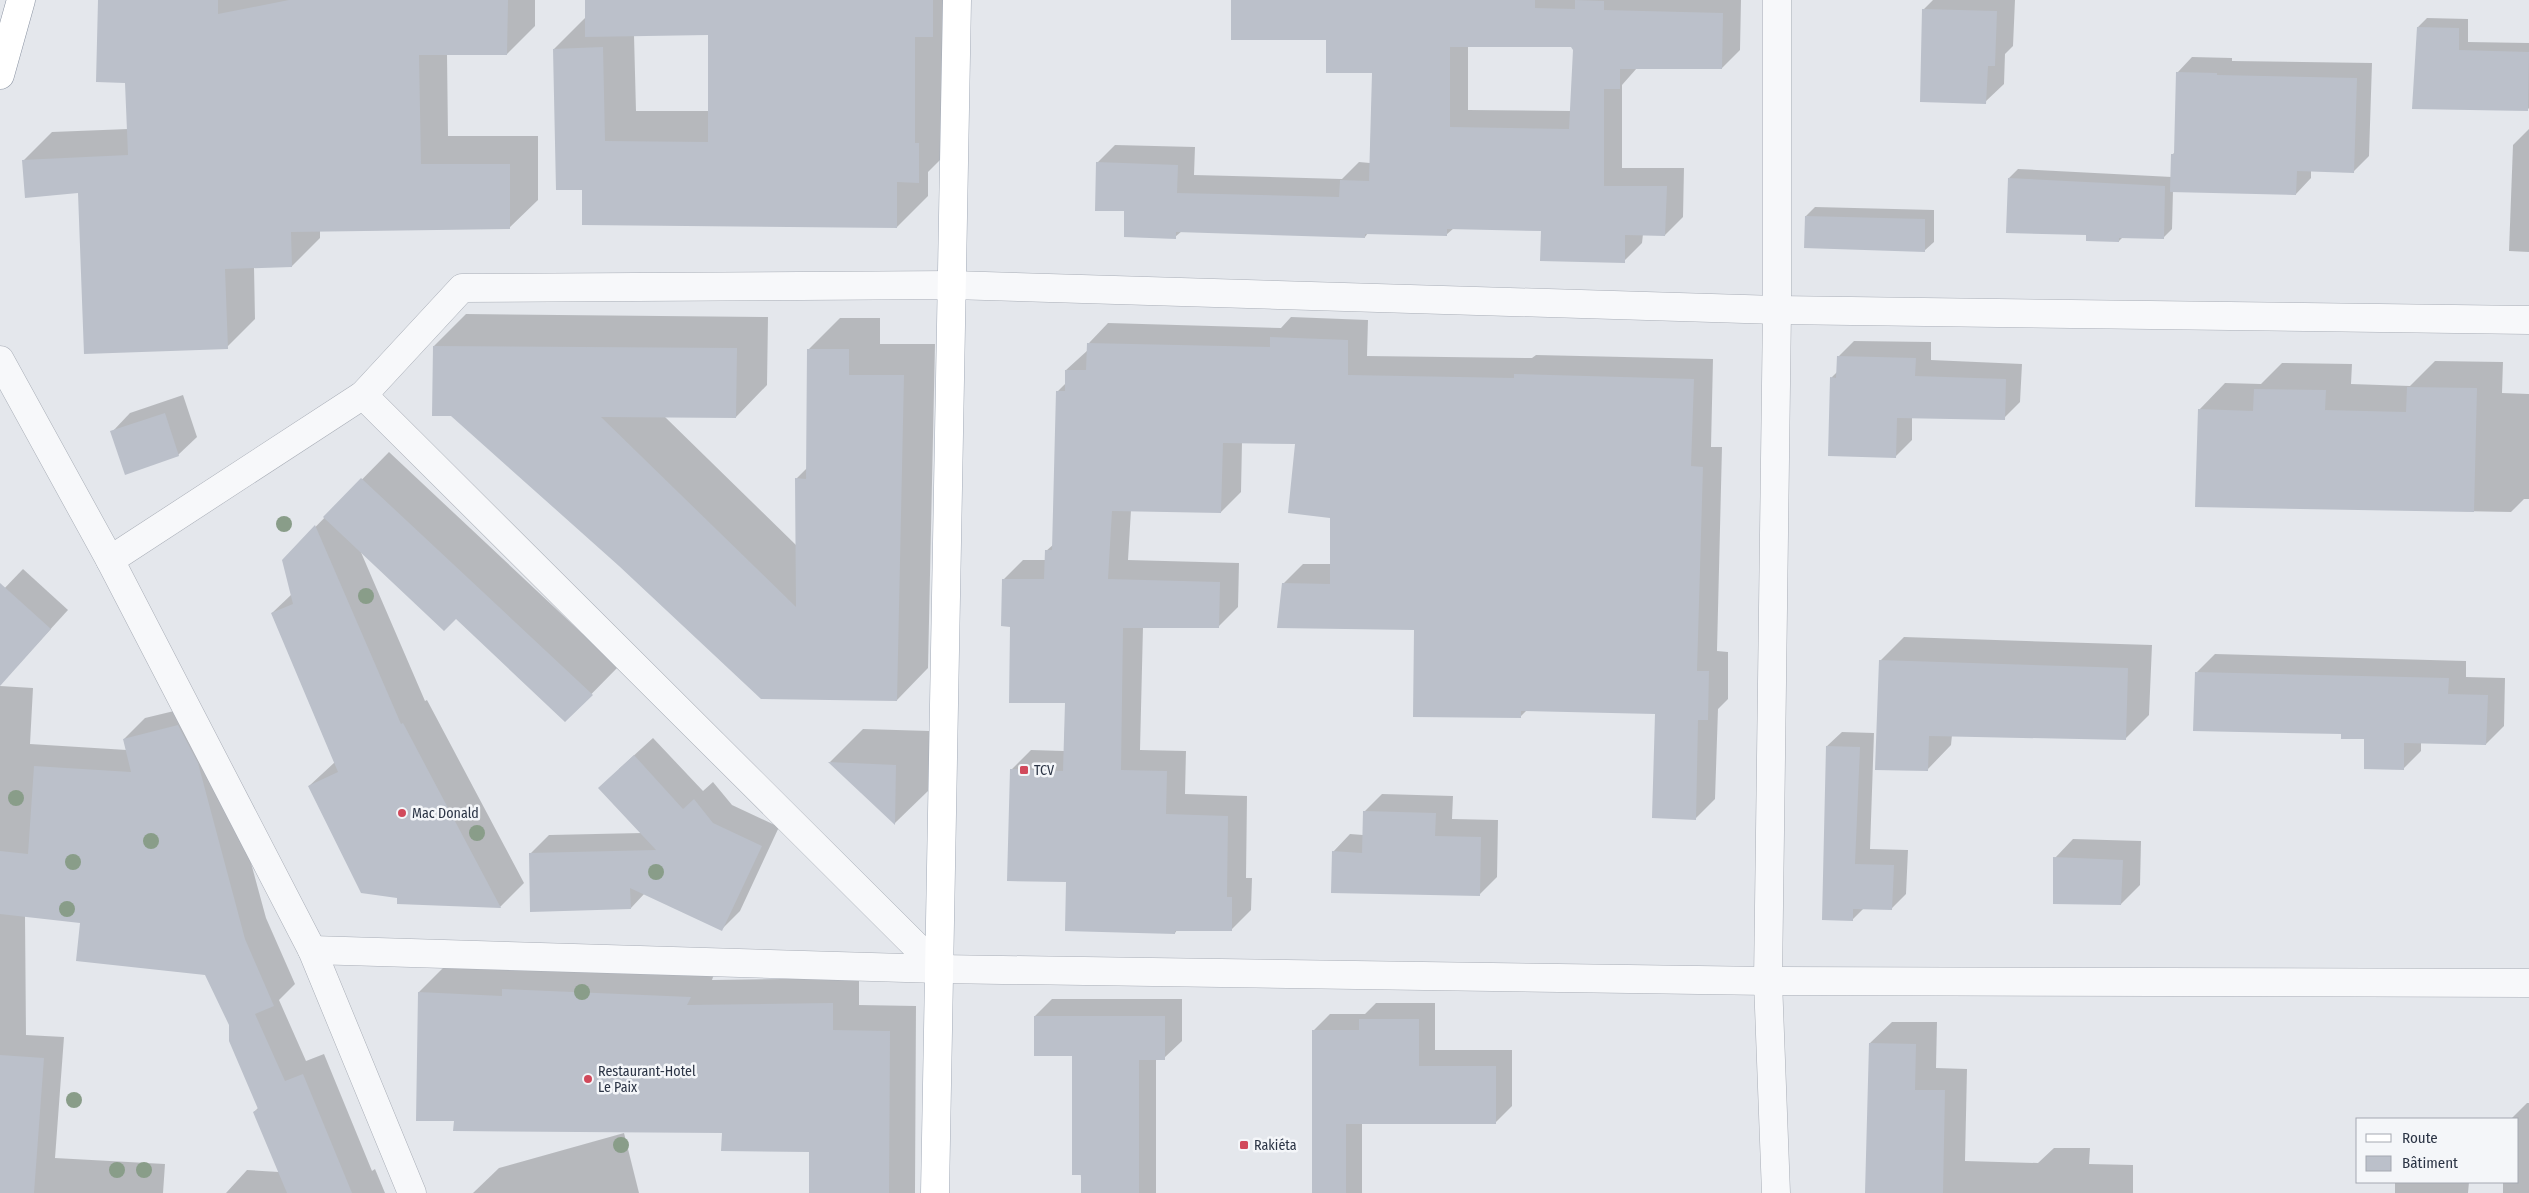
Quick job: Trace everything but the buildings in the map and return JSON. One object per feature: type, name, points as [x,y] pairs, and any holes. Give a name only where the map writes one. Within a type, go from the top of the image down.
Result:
[{"type":"main road","points":[[0,75],[22,0]]},
{"type":"main road","points":[[935,1193],[957,0]]},
{"type":"street","points":[[1776,1193],[1768,980],[1777,310],[1777,0]]},
{"type":"street","points":[[110,560],[364,396],[462,288],[952,285],[1777,310],[2529,320]]},
{"type":"street","points":[[0,360],[110,560],[312,950],[412,1193]]},
{"type":"street","points":[[364,396],[939,969]]},
{"type":"street","points":[[312,950],[939,969],[1768,980],[2529,983]]},
{"type":"place","name":"TCV","points":[[1024,770]]},
{"type":"place","name":"Mac Donald","points":[[402,813]]},
{"type":"place","name":"Restaurant-Hotel Le Paix","points":[[588,1079]]},
{"type":"place","name":"Rakiéta","points":[[1244,1145]]}]
